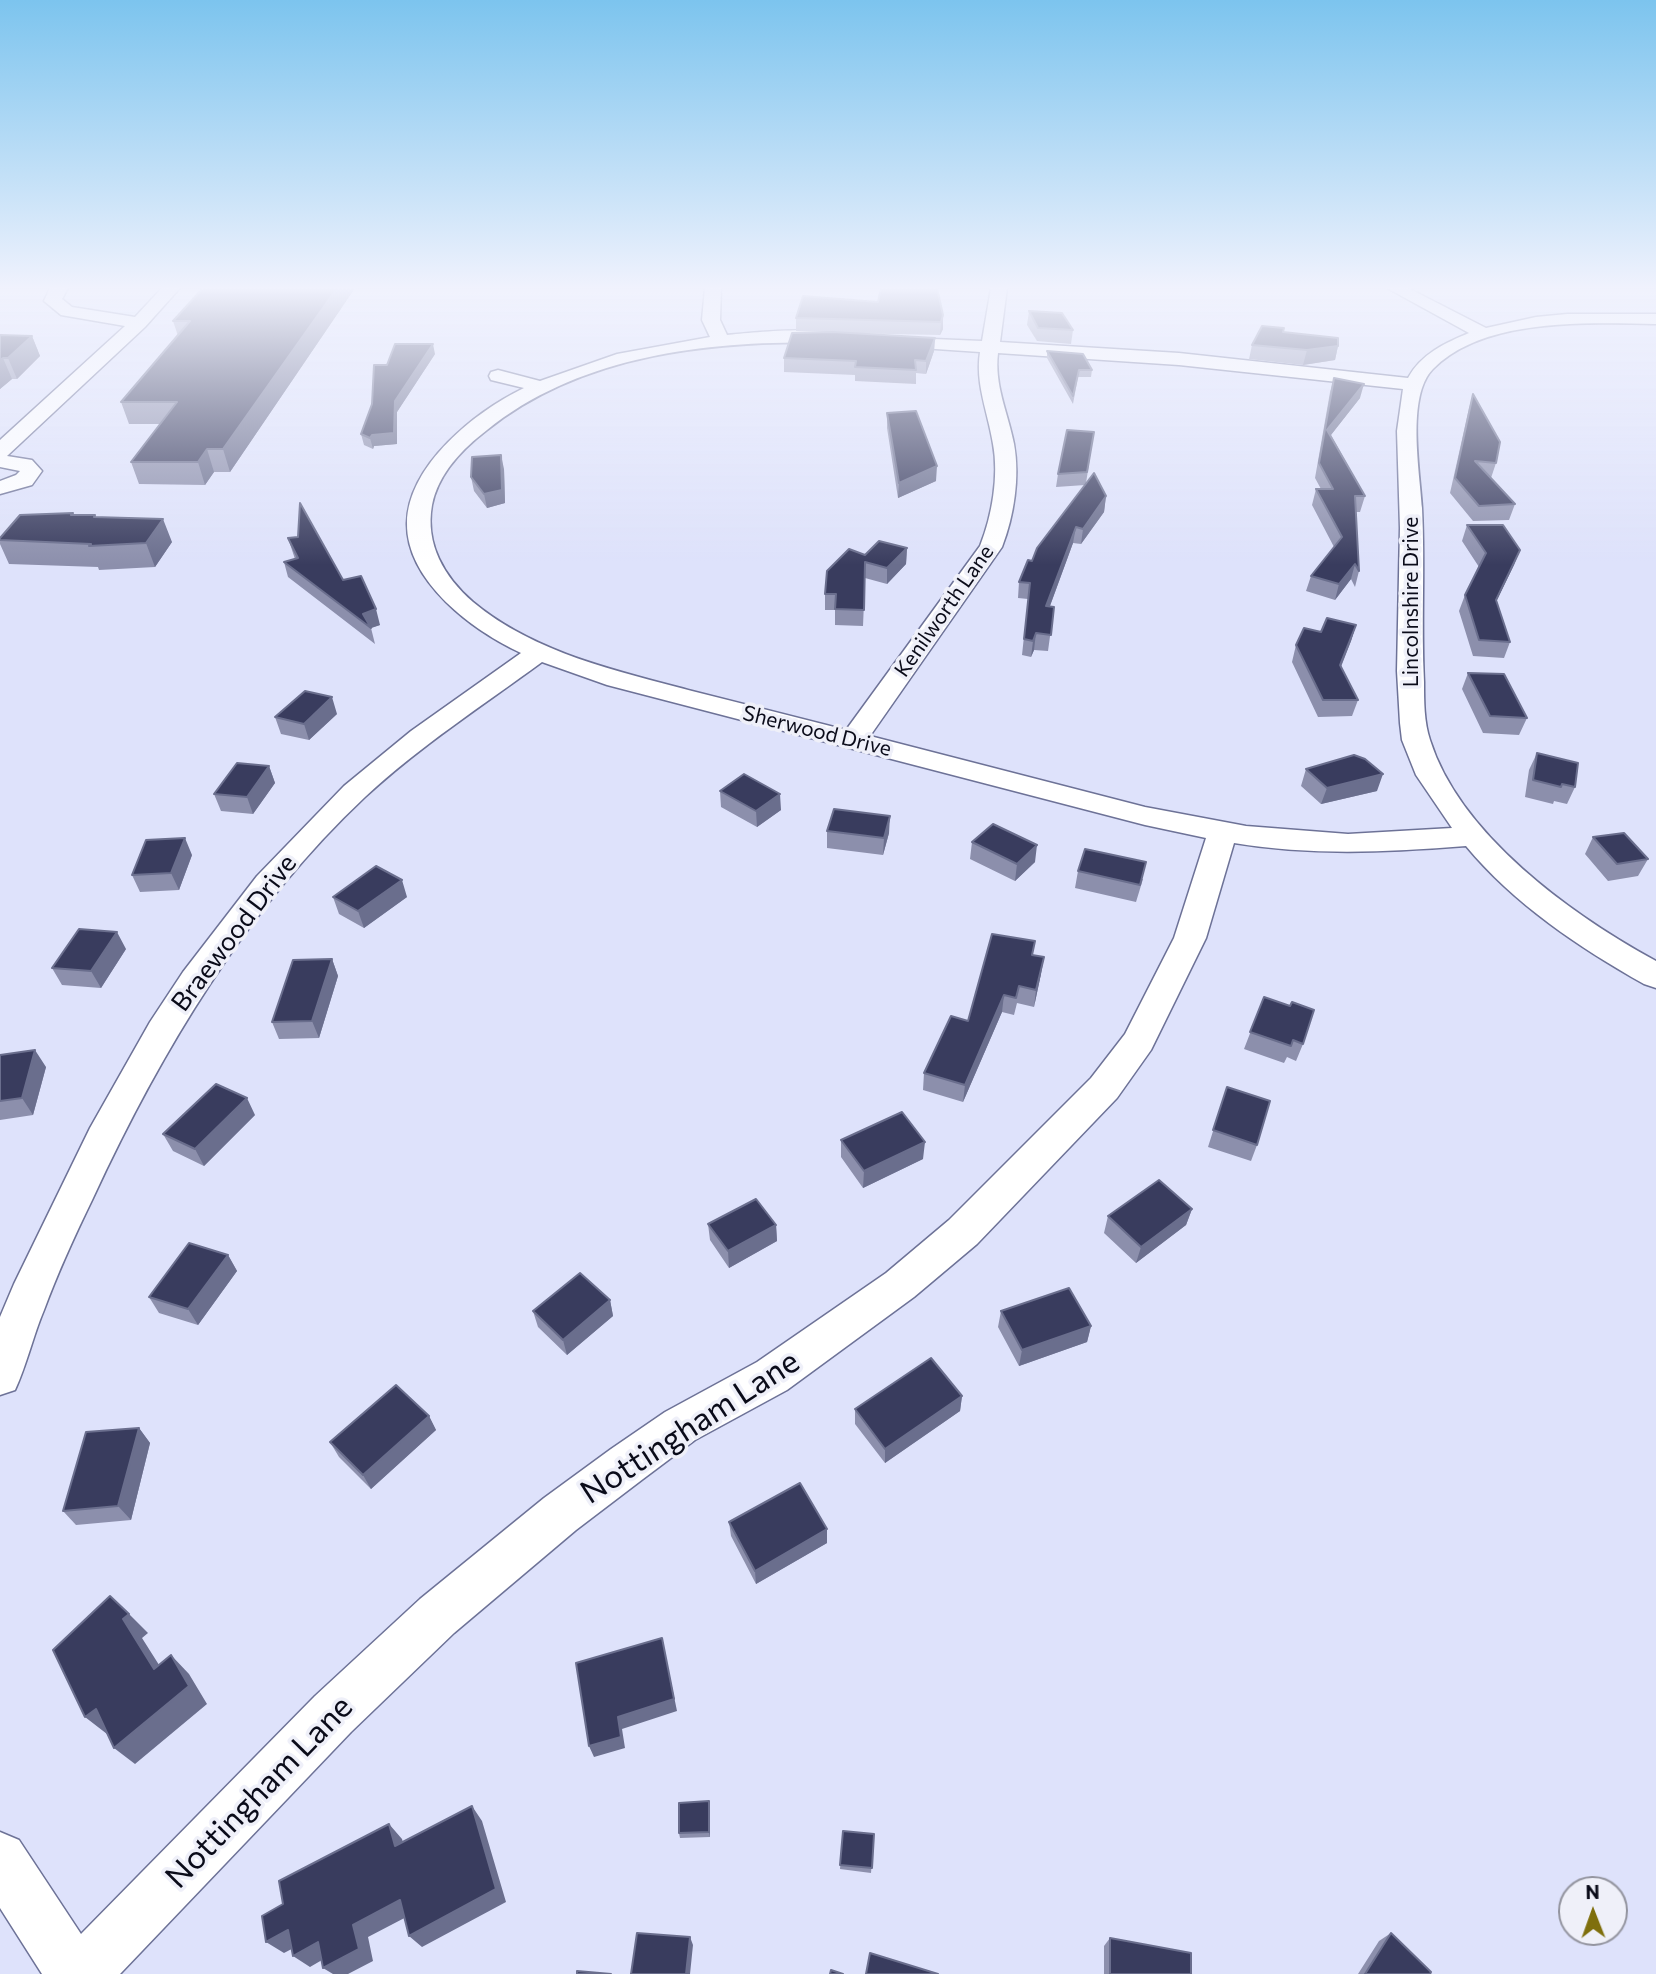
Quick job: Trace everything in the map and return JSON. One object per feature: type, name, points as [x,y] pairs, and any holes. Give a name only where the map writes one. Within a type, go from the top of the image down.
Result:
[{"type":"street","points":[[0,451],[77,380]]},
{"type":"street","points":[[514,380],[541,387]]},
{"type":"street","name":"Sherwood Drive","points":[[561,380],[541,387],[496,411],[454,444],[430,479],[419,512],[420,545],[426,561],[449,592],[486,622],[540,651],[616,679],[1145,816],[1222,833],[1299,842],[1348,844],[1471,836]]},
{"type":"street","name":"Kenilworth Lane","points":[[853,740],[990,547],[999,526],[1004,446],[987,380]]},
{"type":"street","name":"Sherwood Drive","points":[[1377,380],[1413,384]]},
{"type":"street","points":[[1413,384],[1415,380]]},
{"type":"street","name":"Lincolnshire Drive","points":[[1413,384],[1408,422],[1412,531],[1409,641],[1411,696],[1416,739],[1428,772],[1471,836],[1572,926],[1624,960],[1656,976]]},
{"type":"street","points":[[0,426],[28,426]]},
{"type":"street","points":[[0,461],[25,464],[31,471],[24,480],[0,488]]},
{"type":"street","name":"Braewood Drive","points":[[0,1376],[8,1348],[47,1255],[112,1120],[156,1039],[205,962],[310,834],[356,790],[540,651]]},
{"type":"street","name":"Nottingham Lane","points":[[82,1974],[333,1714],[437,1616],[560,1514],[681,1426],[772,1376],[900,1285],[981,1213],[1104,1088],[1139,1041],[1190,938],[1222,833]]},
{"type":"street","points":[[0,1859],[75,1974]]},
{"type":"building","points":[[140,380],[272,380],[223,449],[207,449],[198,462],[131,462],[177,402],[121,402]]},
{"type":"building","points":[[373,380],[409,380],[395,401],[394,433],[372,435],[370,438],[361,434],[372,404]]},
{"type":"building","points":[[1064,380],[1077,380],[1073,396]]},
{"type":"building","points":[[1334,380],[1364,384],[1327,430],[1365,496],[1355,496],[1359,571],[1355,564],[1339,584],[1311,576],[1342,537],[1316,489],[1333,489],[1319,463]]},
{"type":"building","points":[[1473,394],[1500,442],[1496,463],[1475,461],[1515,504],[1479,506],[1455,478]]},
{"type":"building","points":[[916,411],[937,466],[899,483],[887,413]]},
{"type":"building","points":[[1067,430],[1094,432],[1087,472],[1058,474]]},
{"type":"building","points":[[501,455],[502,490],[484,494],[471,477],[472,457]]},
{"type":"building","points":[[1094,473],[1106,496],[1083,529],[1076,527],[1046,606],[1054,607],[1051,635],[1036,633],[1033,641],[1024,639],[1030,583],[1019,582],[1028,560],[1032,561],[1037,548]]},
{"type":"building","points":[[300,503],[343,580],[361,576],[376,609],[363,614],[371,628],[284,562],[298,558],[288,538],[298,537]]},
{"type":"building","points":[[73,513],[71,515],[163,519],[146,543],[89,546],[91,544],[0,540],[20,515]]},
{"type":"building","points":[[1467,525],[1503,525],[1520,550],[1496,600],[1510,642],[1479,640],[1465,595],[1486,553]]},
{"type":"building","points":[[879,541],[907,548],[887,568],[865,562],[864,610],[835,609],[836,594],[825,594],[827,571],[849,549],[865,555]]},
{"type":"building","points":[[1327,618],[1356,625],[1340,665],[1358,700],[1323,700],[1296,645],[1304,628],[1321,632]]},
{"type":"building","points":[[1468,673],[1504,674],[1527,718],[1490,716]]},
{"type":"building","points":[[305,691],[332,697],[304,724],[275,717]]},
{"type":"building","points":[[1537,753],[1578,763],[1575,787],[1562,784],[1561,787],[1533,780]]},
{"type":"building","points":[[1354,755],[1365,759],[1383,774],[1327,788],[1306,769]]},
{"type":"building","points":[[237,763],[269,766],[247,797],[214,794]]},
{"type":"building","points":[[744,774],[780,794],[756,811],[720,791]]},
{"type":"building","points":[[834,809],[890,816],[884,838],[827,831]]},
{"type":"building","points":[[993,824],[1037,845],[1017,864],[972,842]]},
{"type":"building","points":[[1624,833],[1648,859],[1617,864],[1593,837]]},
{"type":"building","points":[[185,838],[171,873],[132,875],[146,840]]},
{"type":"building","points":[[1085,849],[1146,862],[1140,885],[1078,871]]},
{"type":"building","points":[[376,866],[402,880],[358,911],[333,897]]},
{"type":"building","points":[[79,929],[117,932],[91,971],[52,968]]},
{"type":"building","points":[[992,934],[1035,941],[1032,955],[1044,957],[1036,990],[1019,986],[1016,998],[1004,995],[965,1085],[924,1073],[951,1016],[968,1021]]},
{"type":"building","points":[[332,959],[312,1021],[272,1022],[293,960]]},
{"type":"building","points":[[1264,997],[1290,1006],[1292,1002],[1314,1010],[1303,1044],[1293,1040],[1291,1046],[1250,1032]]},
{"type":"building","points":[[35,1050],[22,1098],[0,1101],[0,1055]]},
{"type":"building","points":[[216,1084],[247,1098],[195,1149],[163,1134]]},
{"type":"building","points":[[1227,1087],[1270,1101],[1257,1145],[1213,1130]]},
{"type":"building","points":[[902,1112],[925,1142],[864,1171],[841,1140]]},
{"type":"building","points":[[1159,1180],[1192,1209],[1141,1247],[1108,1216]]},
{"type":"building","points":[[756,1199],[776,1225],[728,1251],[708,1224]]},
{"type":"building","points":[[189,1243],[228,1255],[188,1309],[149,1297]]},
{"type":"building","points":[[580,1273],[610,1300],[563,1340],[533,1311]]},
{"type":"building","points":[[1069,1288],[1091,1326],[1022,1350],[1001,1311]]},
{"type":"building","points":[[931,1358],[962,1396],[885,1449],[855,1409]]},
{"type":"building","points":[[396,1385],[429,1416],[363,1475],[330,1442]]},
{"type":"building","points":[[139,1428],[118,1506],[63,1511],[86,1432]]},
{"type":"building","points":[[800,1483],[827,1529],[755,1571],[729,1522]]},
{"type":"building","points":[[110,1596],[129,1614],[123,1619],[154,1669],[171,1655],[189,1686],[114,1748],[96,1709],[85,1717],[53,1650]]},
{"type":"building","points":[[662,1638],[674,1699],[618,1717],[621,1737],[589,1746],[576,1663]]},
{"type":"building","points":[[709,1801],[709,1832],[679,1833],[679,1803]]},
{"type":"building","points":[[472,1806],[496,1889],[409,1936],[400,1900],[353,1925],[359,1949],[323,1968],[318,1942],[293,1956],[288,1930],[266,1942],[262,1916],[283,1904],[279,1881],[389,1824],[395,1846]]},
{"type":"building","points":[[843,1831],[874,1834],[872,1868],[840,1865]]},
{"type":"building","points":[[637,1933],[690,1937],[686,1974],[631,1974]]},
{"type":"building","points":[[1391,1933],[1431,1972],[1430,1974],[1365,1974]]},
{"type":"building","points":[[1110,1938],[1191,1953],[1191,1974],[1110,1974]]},
{"type":"building","points":[[870,1953],[938,1974],[866,1974]]},
{"type":"building","points":[[577,1971],[611,1974],[577,1974]]}]
